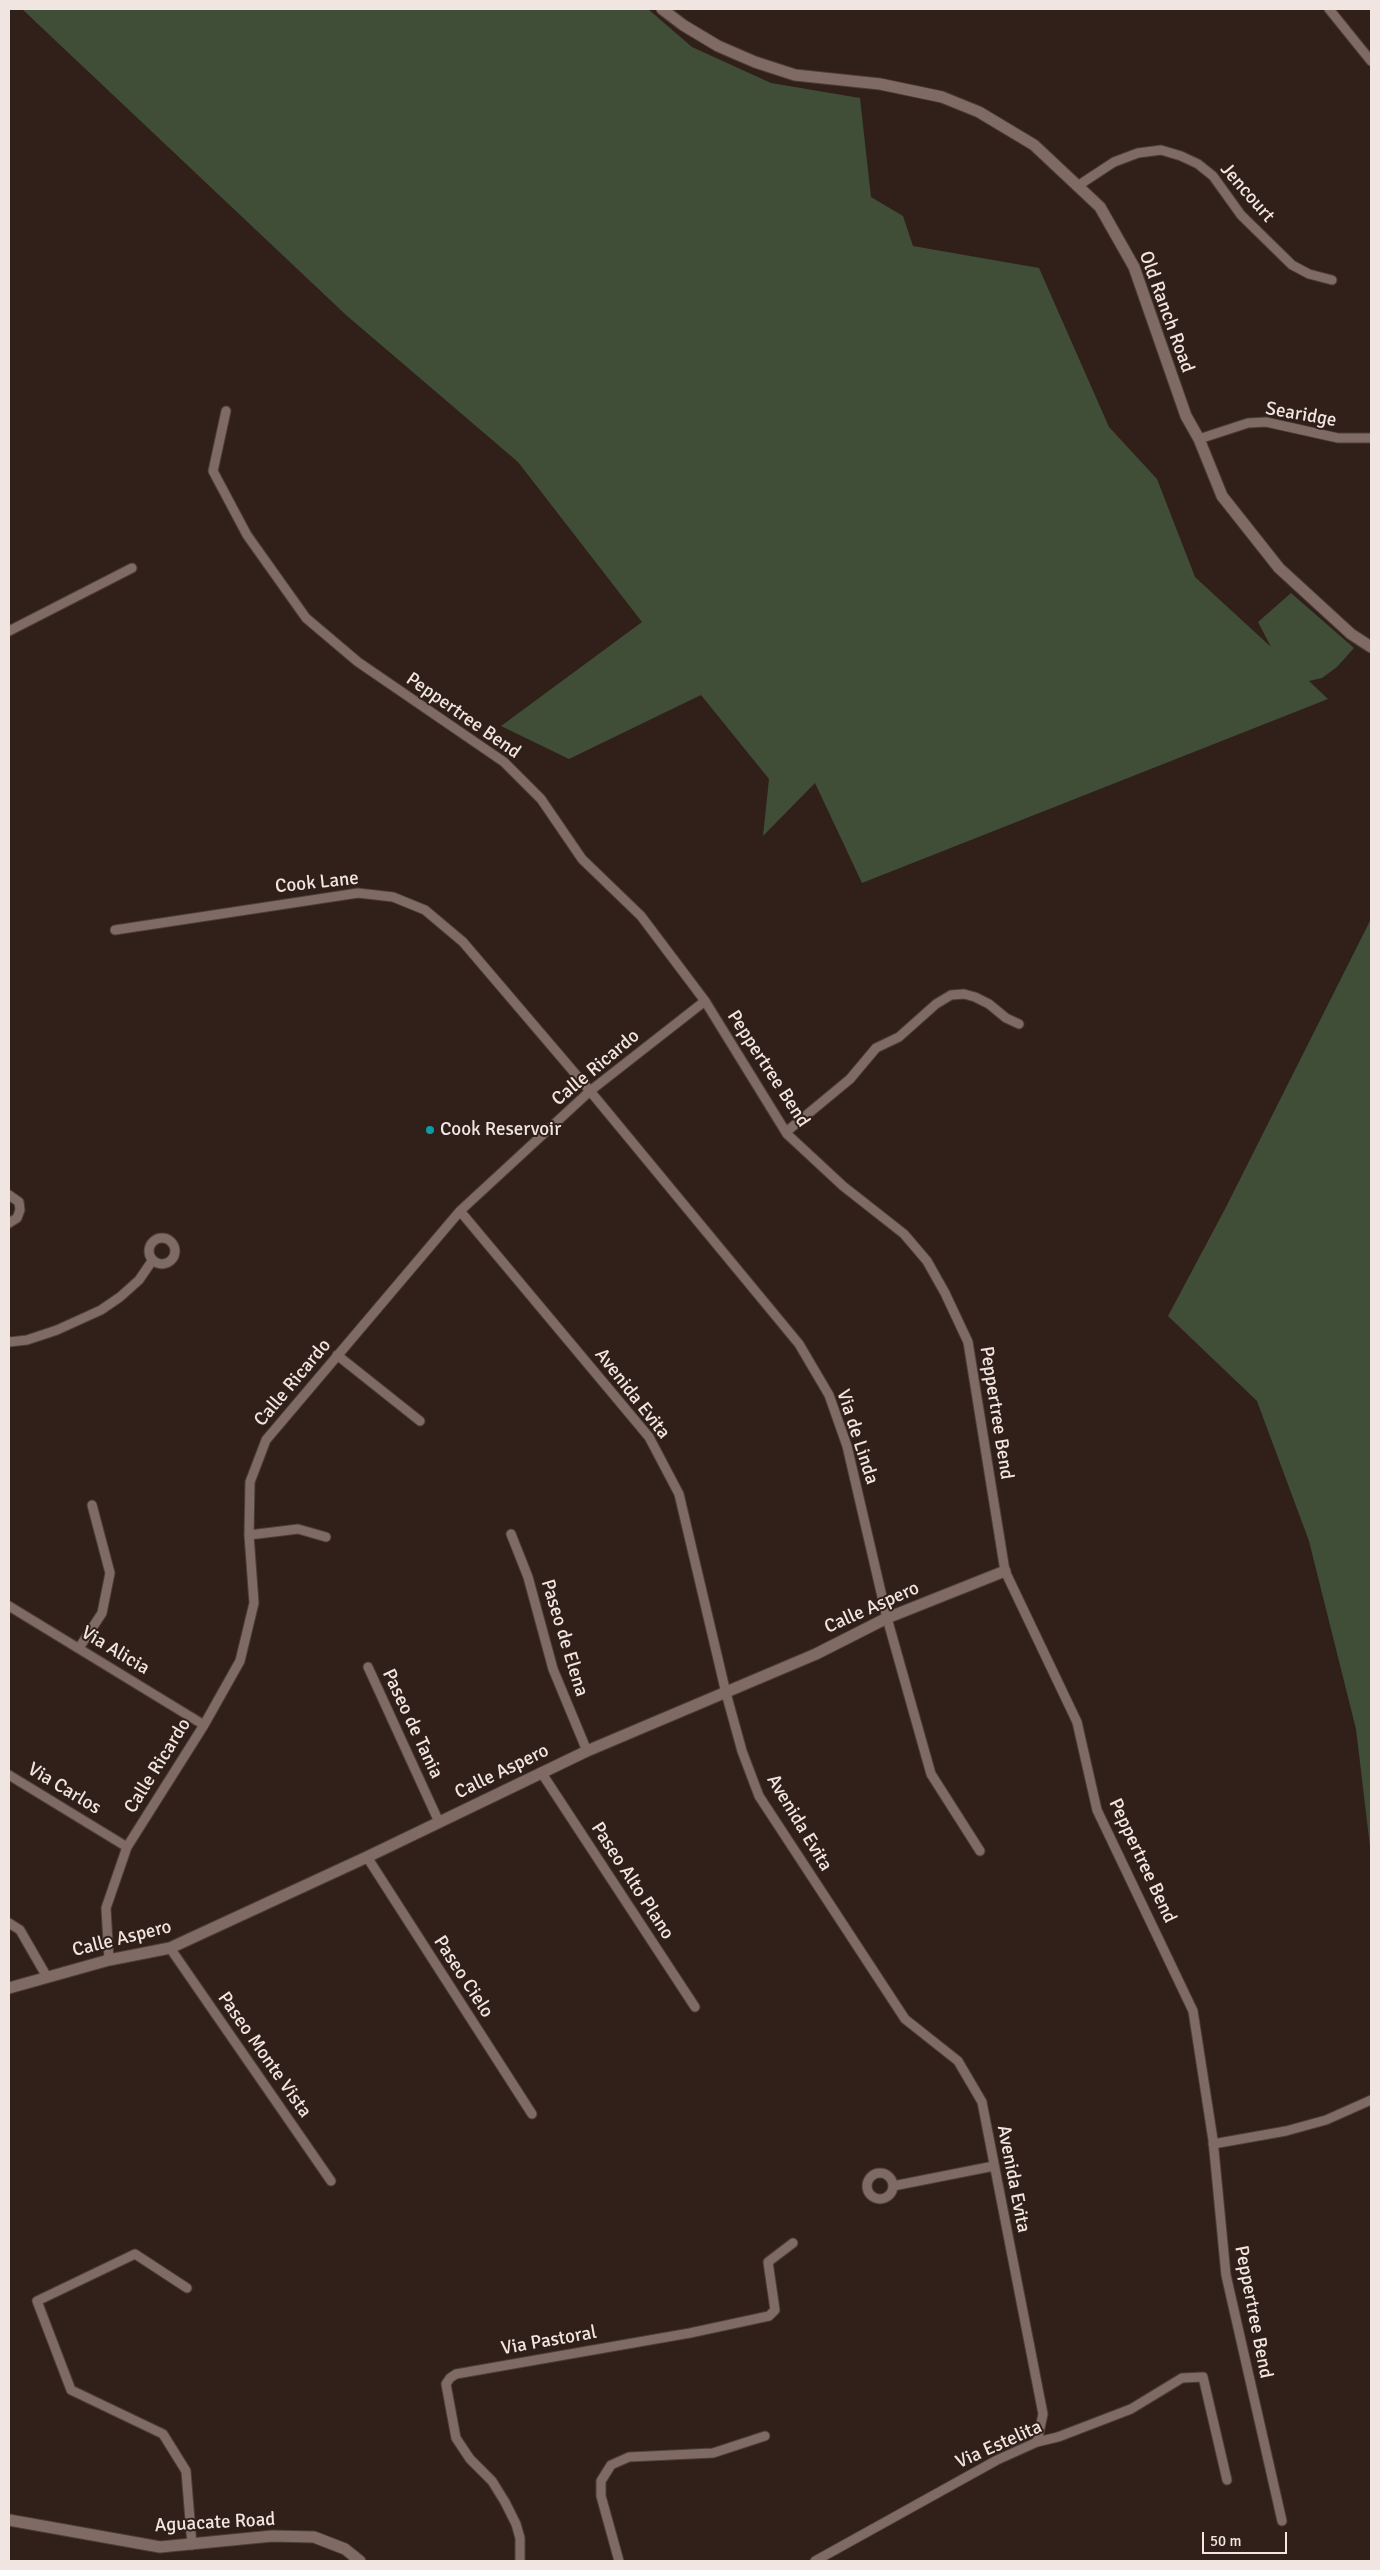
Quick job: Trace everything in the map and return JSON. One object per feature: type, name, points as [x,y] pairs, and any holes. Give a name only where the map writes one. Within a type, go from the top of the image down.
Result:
[{"type":"street","name":"Old Ranch Road","points":[[662,9],[683,25],[718,46],[755,62],[795,75],[908,88],[942,97],[979,112],[1034,145],[1079,185],[1100,207],[1134,267],[1186,416],[1199,439],[1222,496],[1248,532],[1279,568],[1314,603],[1351,634],[1371,647]]},
{"type":"street","points":[[1329,9],[1371,61]]},
{"type":"street","name":"Jencourt","points":[[1079,185],[1114,162],[1138,153],[1161,150],[1181,156],[1198,164],[1213,176],[1241,215],[1292,265],[1309,274],[1332,280]]},
{"type":"street","name":"Peppertree Bend","points":[[226,411],[213,471],[247,535],[306,618],[358,662],[504,762],[541,799],[582,859],[641,916],[705,1001],[786,1132],[843,1186],[904,1234],[927,1261],[945,1293],[968,1342],[1005,1571],[1077,1722],[1097,1810],[1193,2011],[1213,2144],[1226,2275],[1282,2521]]},
{"type":"street","name":"Searidge","points":[[1199,439],[1248,423],[1266,422],[1338,438],[1371,438]]},
{"type":"street","points":[[9,631],[132,568]]},
{"type":"street","name":"Cook Lane","points":[[115,930],[345,893],[393,897],[425,910],[463,942],[590,1092]]},
{"type":"street","points":[[786,1132],[850,1079],[876,1048],[899,1037],[936,1004],[951,995],[964,994],[975,996],[989,1004],[1006,1018],[1019,1024]]},
{"type":"street","name":"Calle Ricardo","points":[[109,1960],[106,1908],[127,1846],[204,1724],[240,1661],[254,1602],[249,1535],[250,1482],[266,1440],[460,1211],[590,1092],[705,1001]]},
{"type":"street","name":"Via de Linda","points":[[590,1092],[798,1344],[829,1395],[847,1446],[887,1618],[931,1774],[980,1851]]},
{"type":"street","points":[[9,1195],[19,1202],[20,1210],[17,1218],[9,1223]]},
{"type":"street","name":"Avenida Evita","points":[[460,1211],[649,1437],[679,1494],[726,1693],[742,1751],[759,1796],[905,2019],[958,2061],[982,2102],[1043,2414],[1037,2442]]},
{"type":"street","points":[[9,1342],[27,1340],[57,1330],[101,1310],[120,1297],[139,1280],[152,1261]]},
{"type":"street","points":[[337,1355],[420,1421]]},
{"type":"street","points":[[79,1648],[102,1614],[110,1573],[92,1505]]},
{"type":"street","points":[[249,1535],[298,1529],[326,1537]]},
{"type":"street","name":"Paseo de Elena","points":[[511,1534],[528,1577],[553,1669],[586,1751]]},
{"type":"street","name":"Calle Aspero","points":[[9,1988],[109,1960],[170,1948],[367,1857],[586,1751],[816,1654],[887,1618],[1005,1571]]},
{"type":"street","name":"Via Alicia","points":[[9,1606],[204,1724]]},
{"type":"street","name":"Paseo de Tania","points":[[368,1667],[439,1822]]},
{"type":"street","name":"Paseo Alto Plano","points":[[541,1772],[695,2007]]},
{"type":"street","name":"Via Carlos","points":[[9,1775],[127,1846]]},
{"type":"street","name":"Paseo Cielo","points":[[367,1857],[532,2114]]},
{"type":"street","points":[[9,1923],[20,1930],[47,1977]]},
{"type":"street","name":"Paseo Monte Vista","points":[[170,1948],[331,2181]]},
{"type":"street","points":[[1213,2144],[1310,2124],[1371,2100]]},
{"type":"street","points":[[893,2186],[994,2166]]},
{"type":"street","name":"Via Pastoral","points":[[520,2561],[520,2538],[516,2524],[505,2502],[492,2481],[470,2458],[456,2438],[446,2384],[450,2378],[456,2374],[770,2316],[775,2310],[768,2262],[793,2243]]},
{"type":"street","points":[[187,2288],[135,2254],[37,2301],[71,2390],[163,2434],[186,2471],[192,2545]]},
{"type":"street","name":"Via Estelita","points":[[815,2561],[997,2460],[1037,2442],[1058,2437],[1131,2409],[1182,2378],[1203,2376],[1227,2480]]},
{"type":"street","points":[[619,2561],[601,2496],[601,2481],[612,2465],[629,2457],[713,2453],[765,2436]]},
{"type":"street","name":"Aguacate Road","points":[[9,2520],[160,2547],[272,2536],[314,2537],[345,2549],[360,2561]]},
{"type":"green space","points":[[22,9],[648,9],[692,47],[771,83],[860,98],[871,197],[903,216],[913,246],[1039,268],[1109,427],[1157,479],[1195,577],[1271,647],[1258,622],[1291,593],[1354,648],[1337,667],[1322,678],[1309,681],[1328,699],[862,883],[815,783],[763,836],[769,779],[701,695],[569,759],[501,726],[642,622],[518,462],[346,315]]},
{"type":"green space","points":[[1371,919],[1371,1855],[1356,1729],[1309,1541],[1257,1401],[1168,1316],[1225,1209]]},
{"type":"place","name":"Cook Reservoir","points":[[430,1130]]}]
